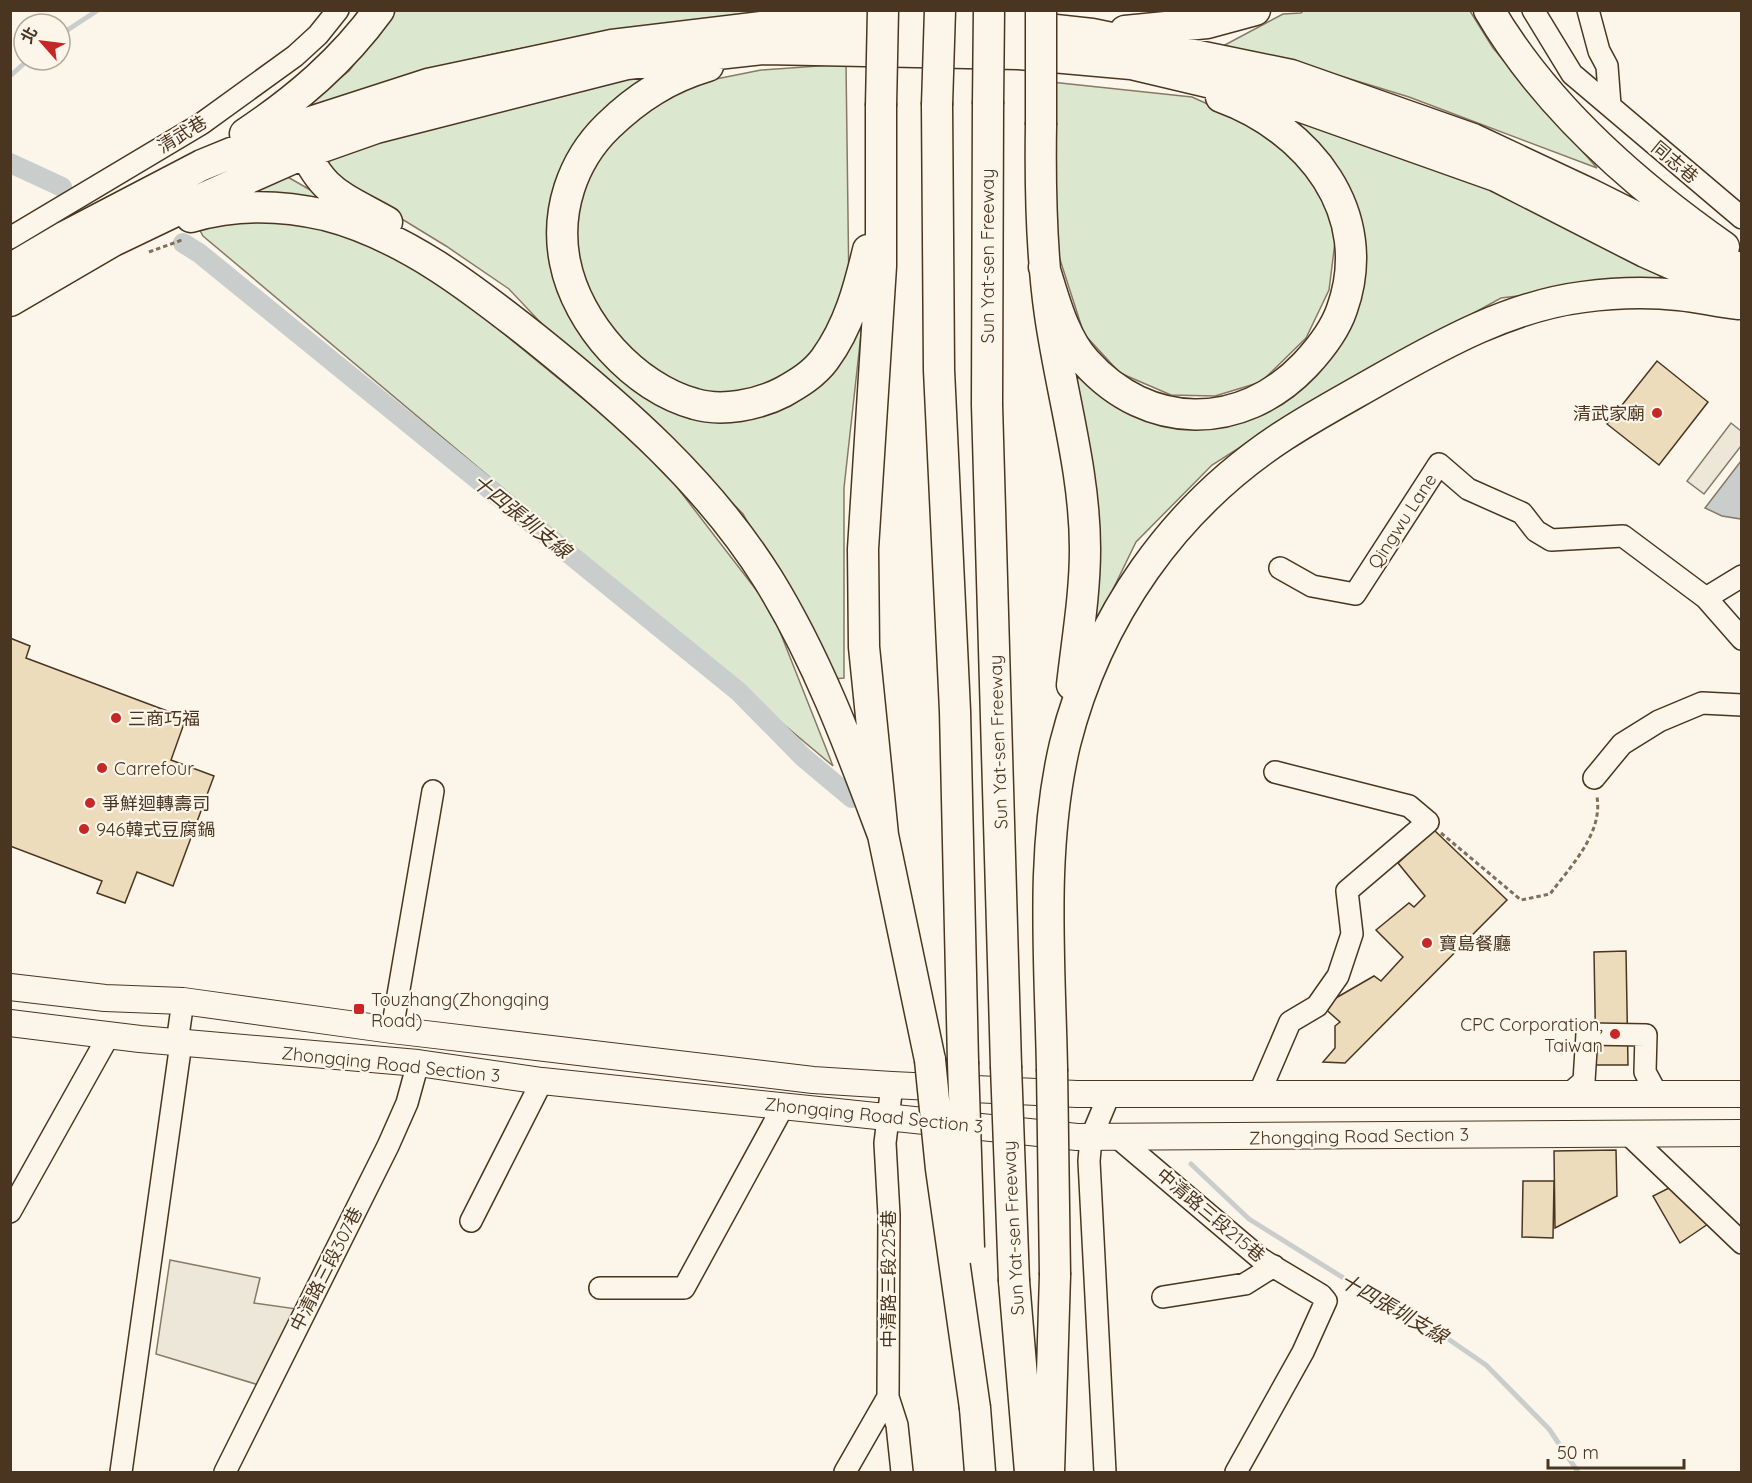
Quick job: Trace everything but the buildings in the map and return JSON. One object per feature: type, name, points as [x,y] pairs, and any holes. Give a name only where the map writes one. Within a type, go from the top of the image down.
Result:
[{"type":"highway","points":[[10,269],[66,236],[202,165],[288,105],[327,71],[378,10]]},
{"type":"highway","points":[[883,10],[881,266],[878,350],[863,549],[864,647],[883,835],[930,1060],[941,1169],[975,1408]]},
{"type":"highway","points":[[940,10],[937,105],[939,370],[955,711],[963,1062],[975,1408],[980,1473]]},
{"type":"highway","name":"Sun Yat-sen Freeway","points":[[989,10],[987,405],[1014,1281],[1030,1473]]},
{"type":"highway","points":[[1041,10],[1040,208],[1044,267],[1050,317],[1080,476],[1085,548],[1082,616],[1065,745],[1053,808],[1049,885],[1055,1275],[1049,1473]]},
{"type":"highway","points":[[1092,34],[1207,23],[1255,10]]},
{"type":"highway","points":[[1489,10],[1501,31],[1571,118],[1654,193],[1742,259]]},
{"type":"highway","points":[[10,301],[113,241],[300,140],[428,84],[535,60],[622,44],[803,22],[1011,26],[1092,34],[1291,75],[1473,139],[1742,270]]},
{"type":"highway","points":[[202,165],[300,140],[376,128],[627,64],[765,50],[1019,54],[1131,64],[1279,99],[1486,172],[1646,252],[1742,295]]},
{"type":"highway","points":[[765,50],[693,70],[642,95],[591,143],[573,173],[562,230],[565,263],[572,285],[587,316],[614,351],[629,367],[661,390],[695,405],[729,407],[768,400],[806,380],[824,360],[840,334],[858,293],[880,191]]},
{"type":"highway","points":[[1044,267],[1061,320],[1085,361],[1120,392],[1154,408],[1180,414],[1208,415],[1241,409],[1268,395],[1292,378],[1322,346],[1342,310],[1351,273],[1350,240],[1343,210],[1332,183],[1311,155],[1282,130],[1237,103],[1131,64]]},
{"type":"highway","points":[[300,140],[314,173],[324,184],[336,194],[460,264],[493,290],[558,357]]},
{"type":"highway","points":[[113,241],[204,213],[227,209],[287,208],[326,216],[368,231],[448,274],[500,311],[558,357],[677,462],[720,513],[768,578],[806,646],[836,711],[883,835]]},
{"type":"highway","points":[[1065,745],[1086,677],[1102,639],[1130,589],[1184,519],[1231,475],[1283,436],[1441,346],[1495,320],[1533,308],[1583,297],[1645,295],[1679,295],[1742,304]]},
{"type":"main road","name":"Zhongqing Road Section 3","points":[[10,987],[105,998],[183,1001],[392,1030],[813,1080],[892,1085],[1109,1095],[1742,1094]]},
{"type":"main road","name":"Zhongqing Road Section 3","points":[[10,1023],[177,1043],[418,1063],[542,1081],[1091,1138],[1742,1132]]},
{"type":"street","name":"清武巷","points":[[10,238],[201,124],[295,56],[318,35],[338,10]]},
{"type":"street","name":"同志巷","points":[[1533,10],[1572,74],[1742,218]]},
{"type":"street","points":[[1588,10],[1599,51],[1607,66],[1610,105]]},
{"type":"street","name":"Qingwu Lane","points":[[1280,568],[1312,586],[1355,594],[1439,464],[1468,489],[1522,513],[1536,531],[1551,540],[1623,536],[1706,598],[1742,639]]},
{"type":"street","points":[[1706,598],[1742,576]]},
{"type":"street","points":[[1594,778],[1622,744],[1659,722],[1702,703],[1742,705]]},
{"type":"street","points":[[1259,1094],[1290,1022],[1317,1006],[1338,976],[1352,934],[1347,891],[1428,822],[1409,806],[1275,772]]},
{"type":"street","points":[[392,1030],[433,791]]},
{"type":"street","points":[[121,1473],[180,1050],[177,1043],[183,1001]]},
{"type":"street","points":[[1569,1094],[1584,1081],[1587,1034],[1615,1034],[1646,1035],[1645,1072],[1661,1094]]},
{"type":"street","points":[[10,1212],[109,1035]]},
{"type":"street","name":"中清路三段307巷","points":[[225,1473],[388,1146],[407,1103],[418,1063]]},
{"type":"street","points":[[471,1221],[542,1081]]},
{"type":"street","name":"中清路三段225巷","points":[[892,1085],[885,1143],[889,1215],[888,1397],[897,1425],[902,1473]]},
{"type":"street","points":[[1105,1473],[1089,1161],[1091,1138],[1109,1095]]},
{"type":"street","points":[[600,1288],[684,1288],[784,1105]]},
{"type":"street","points":[[1627,1133],[1742,1244]]},
{"type":"street","name":"中清路三段215巷","points":[[1117,1137],[1261,1259],[1322,1295],[1326,1301],[1288,1379],[1236,1473]]},
{"type":"street","points":[[1163,1297],[1245,1284],[1274,1266]]},
{"type":"street","points":[[1224,1473],[1229,1468],[1278,1377],[1288,1379]]},
{"type":"street","points":[[845,1473],[888,1397]]},
{"type":"path","points":[[1428,822],[1521,900],[1551,894],[1581,851],[1600,814],[1594,778]]},
{"type":"green space","points":[[394,11],[836,11],[742,18],[559,41],[467,60],[424,72],[299,116],[297,110],[349,71]]},
{"type":"green space","points":[[1303,11],[1470,11],[1493,48],[1597,168],[1409,97],[1308,66],[1221,47],[1283,14]]},
{"type":"green space","points":[[846,64],[849,291],[832,338],[778,393],[690,399],[597,321],[572,252],[579,196],[593,158],[625,119],[681,86],[761,70]]},
{"type":"green space","points":[[653,73],[604,123],[558,247],[607,357],[739,418],[862,325],[844,488],[844,678],[834,679],[815,639],[743,514],[663,431],[574,358],[509,289],[446,246],[333,177],[322,157],[469,110]]},
{"type":"green space","points":[[1051,82],[1192,97],[1241,119],[1303,166],[1337,226],[1329,290],[1306,338],[1261,382],[1215,396],[1171,395],[1120,373],[1084,334],[1045,213]]},
{"type":"green space","points":[[1286,113],[1527,202],[1631,258],[1676,286],[1634,282],[1501,298],[1313,401],[1212,465],[1136,542],[1100,616],[1090,614],[1070,382],[1079,378],[1130,413],[1174,425],[1315,372],[1364,240]]},
{"type":"green space","points":[[286,176],[340,207],[247,200],[264,180]]},
{"type":"green space","points":[[237,218],[352,231],[430,273],[653,456],[771,609],[833,766],[203,236],[197,225]]},
{"type":"shaded area","points":[[1731,423],[1741,431],[1741,446],[1704,494],[1687,481]]},
{"type":"shaded area","points":[[1741,461],[1741,519],[1722,516],[1705,508]]},
{"type":"shaded area","points":[[170,1260],[260,1278],[254,1303],[297,1309],[259,1385],[156,1354]]},
{"type":"waterway","points":[[72,27],[98,10]]},
{"type":"waterway","points":[[10,76],[14,72]]},
{"type":"waterway","name":"十四張圳支線","points":[[10,163],[62,187]]},
{"type":"waterway","name":"十四張圳支線","points":[[183,243],[199,253],[739,692],[803,757],[852,798]]},
{"type":"waterway","name":"十四張圳支線","points":[[1191,1164],[1249,1219],[1366,1292],[1406,1310],[1486,1365],[1549,1429],[1578,1472]]},
{"type":"place","name":"清武家廟","points":[[1657,413]]},
{"type":"place","name":"三商巧福","points":[[116,718]]},
{"type":"place","name":"Carrefour","points":[[102,768]]},
{"type":"place","name":"爭鮮迴轉壽司","points":[[90,803]]},
{"type":"place","name":"946韓式豆腐鍋","points":[[84,829]]},
{"type":"place","name":"寶島餐廳","points":[[1427,943]]},
{"type":"place","name":"Touzhang(Zhongqing Road)","points":[[359,1009]]},
{"type":"place","name":"CPC Corporation, Taiwan","points":[[1615,1034]]}]
